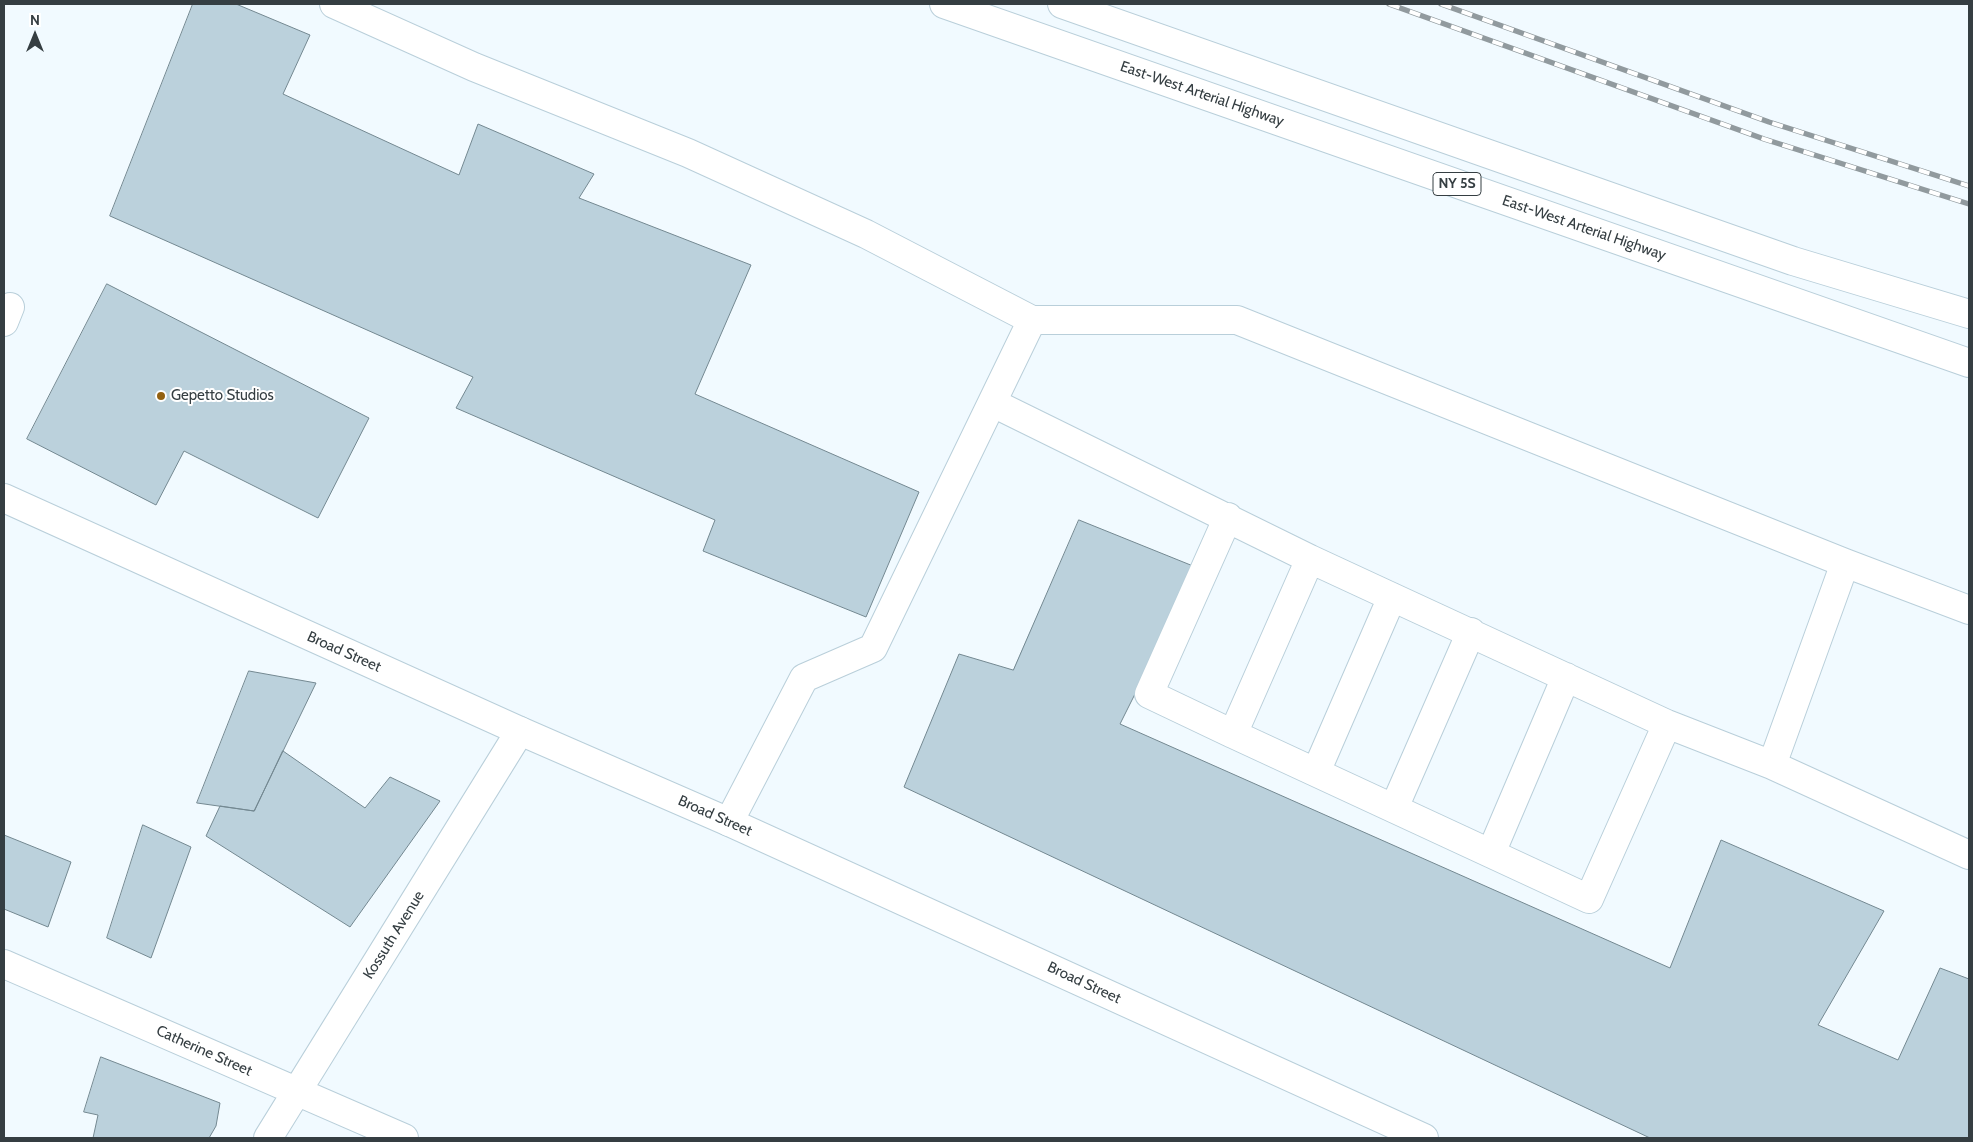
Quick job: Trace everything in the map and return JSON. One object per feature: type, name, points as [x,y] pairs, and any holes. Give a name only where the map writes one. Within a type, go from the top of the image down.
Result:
[{"type":"main road","points":[[334,4],[474,67],[688,153],[866,234],[1032,320],[1237,320],[1845,563],[1969,610]]},
{"type":"main road","name":"East-West Arterial Highway","points":[[944,4],[1969,363]]},
{"type":"main road","name":"NY 5S","points":[[1062,4],[1793,261],[1969,314]]},
{"type":"main road","points":[[729,822],[804,678],[873,648],[1032,320]]},
{"type":"main road","points":[[993,402],[1310,559],[1667,724],[1772,766],[1969,855]]},
{"type":"main road","name":"Broad Street","points":[[4,498],[520,732],[729,822],[1424,1138]]},
{"type":"main road","points":[[1228,517],[1149,694],[1233,734],[1589,898],[1667,724]]},
{"type":"main road","points":[[1233,734],[1310,559]]},
{"type":"main road","points":[[1772,766],[1845,563]]},
{"type":"main road","points":[[1316,772],[1392,597]]},
{"type":"main road","points":[[1394,808],[1470,632]]},
{"type":"main road","points":[[1491,854],[1566,677]]},
{"type":"main road","name":"Kossuth Avenue","points":[[268,1138],[520,732]]},
{"type":"main road","name":"Catherine Street","points":[[4,964],[404,1138]]},
{"type":"building","points":[[193,4],[236,4],[310,35],[283,94],[459,175],[478,124],[594,174],[579,198],[751,265],[695,394],[919,492],[866,617],[703,551],[715,520],[456,408],[473,377],[110,216]]},
{"type":"building","points":[[107,284],[369,418],[318,518],[184,451],[156,505],[27,439]]},
{"type":"building","points":[[1079,520],[1198,568],[1120,724],[1670,968],[1721,840],[1884,911],[1818,1025],[1898,1060],[1940,968],[1969,979],[1969,1138],[1650,1138],[904,787],[959,654],[1013,670]]},
{"type":"building","points":[[249,671],[316,683],[254,811],[197,803]]},
{"type":"building","points":[[283,751],[365,808],[390,777],[440,801],[350,927],[206,836],[220,806],[254,811]]},
{"type":"building","points":[[143,825],[191,847],[151,958],[107,938]]},
{"type":"building","points":[[4,835],[71,862],[48,927],[4,909]]},
{"type":"building","points":[[101,1057],[220,1103],[216,1126],[209,1138],[93,1138],[98,1115],[84,1112]]},
{"type":"railway","points":[[1389,4],[1764,139],[1969,204]]},
{"type":"railway","points":[[1441,4],[1769,122],[1969,186]]},
{"type":"place","name":"Gepetto Studios","points":[[161,396]]}]
